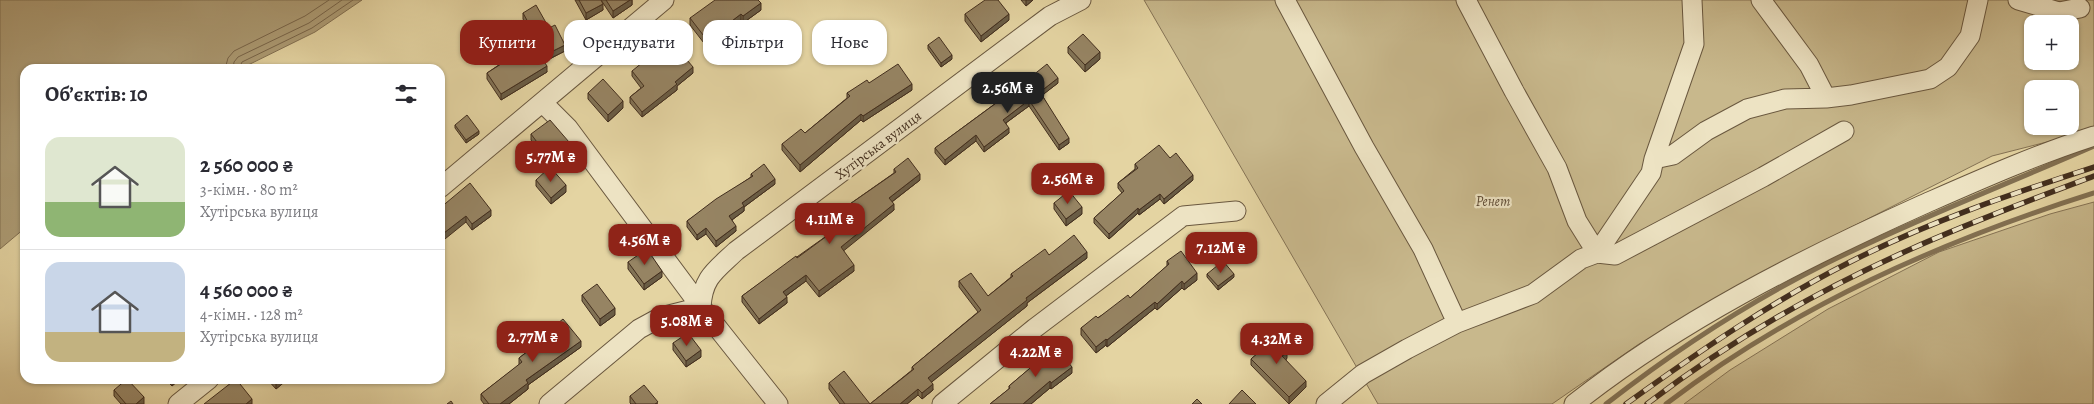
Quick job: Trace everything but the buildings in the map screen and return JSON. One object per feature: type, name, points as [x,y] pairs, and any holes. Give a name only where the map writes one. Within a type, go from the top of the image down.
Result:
[{"type":"street","points":[[445,184],[664,0]]},
{"type":"street","name":"Хутірська вулиця","points":[[701,307],[702,291],[708,278],[736,251],[1050,16],[1081,0]]},
{"type":"street","points":[[1285,0],[1364,147],[1423,248],[1457,323]]},
{"type":"street","points":[[1466,0],[1514,91],[1558,168],[1577,222],[1597,253]]},
{"type":"street","points":[[1597,253],[1651,173],[1654,159],[1694,44],[1692,0]]},
{"type":"street","points":[[1761,0],[1809,65],[1826,98]]},
{"type":"street","points":[[1654,159],[1673,155],[1706,131],[1747,109],[1785,99],[1851,95],[1930,79],[1948,67],[1970,36],[1978,0]]},
{"type":"street","points":[[2018,0],[2059,12],[2080,8]]},
{"type":"street","points":[[543,103],[568,128],[701,307],[778,404]]},
{"type":"street","points":[[1326,404],[1363,374],[1457,323],[1533,294],[1581,259],[1597,253],[1615,254],[1763,177],[1844,131]]},
{"type":"street","points":[[1574,404],[1624,367],[1759,284],[1882,223],[1957,189],[2052,149],[2094,136]]},
{"type":"street","points":[[942,404],[1035,328],[1183,216],[1236,211]]},
{"type":"street","points":[[548,404],[639,329],[662,317],[701,307]]},
{"type":"street","points":[[178,404],[203,384]]},
{"type":"green space","name":"Ренет","points":[[1144,0],[2094,0],[2094,130],[2079,134],[2079,80],[2024,80],[2024,135],[2074,135],[1992,156],[1818,244],[1639,344],[1552,404],[1378,404]]},
{"type":"green space","points":[[2094,202],[2093,404],[1684,404],[1730,370],[1828,309],[1939,252],[2050,214]]},
{"type":"water","points":[[0,0],[362,0],[315,32],[250,64],[20,64],[20,232],[0,249]]},
{"type":"waterway","points":[[1606,404],[1685,346],[1798,278],[1893,232],[2094,146]]},
{"type":"waterway","points":[[1666,404],[1765,336],[1871,280],[1981,232],[2094,193]]},
{"type":"railway","points":[[1626,404],[1735,328],[1850,262],[1940,221],[2001,198],[2094,167]]},
{"type":"railway","points":[[1647,404],[1709,359],[1775,319],[1842,282],[1956,229],[2094,176]]}]
